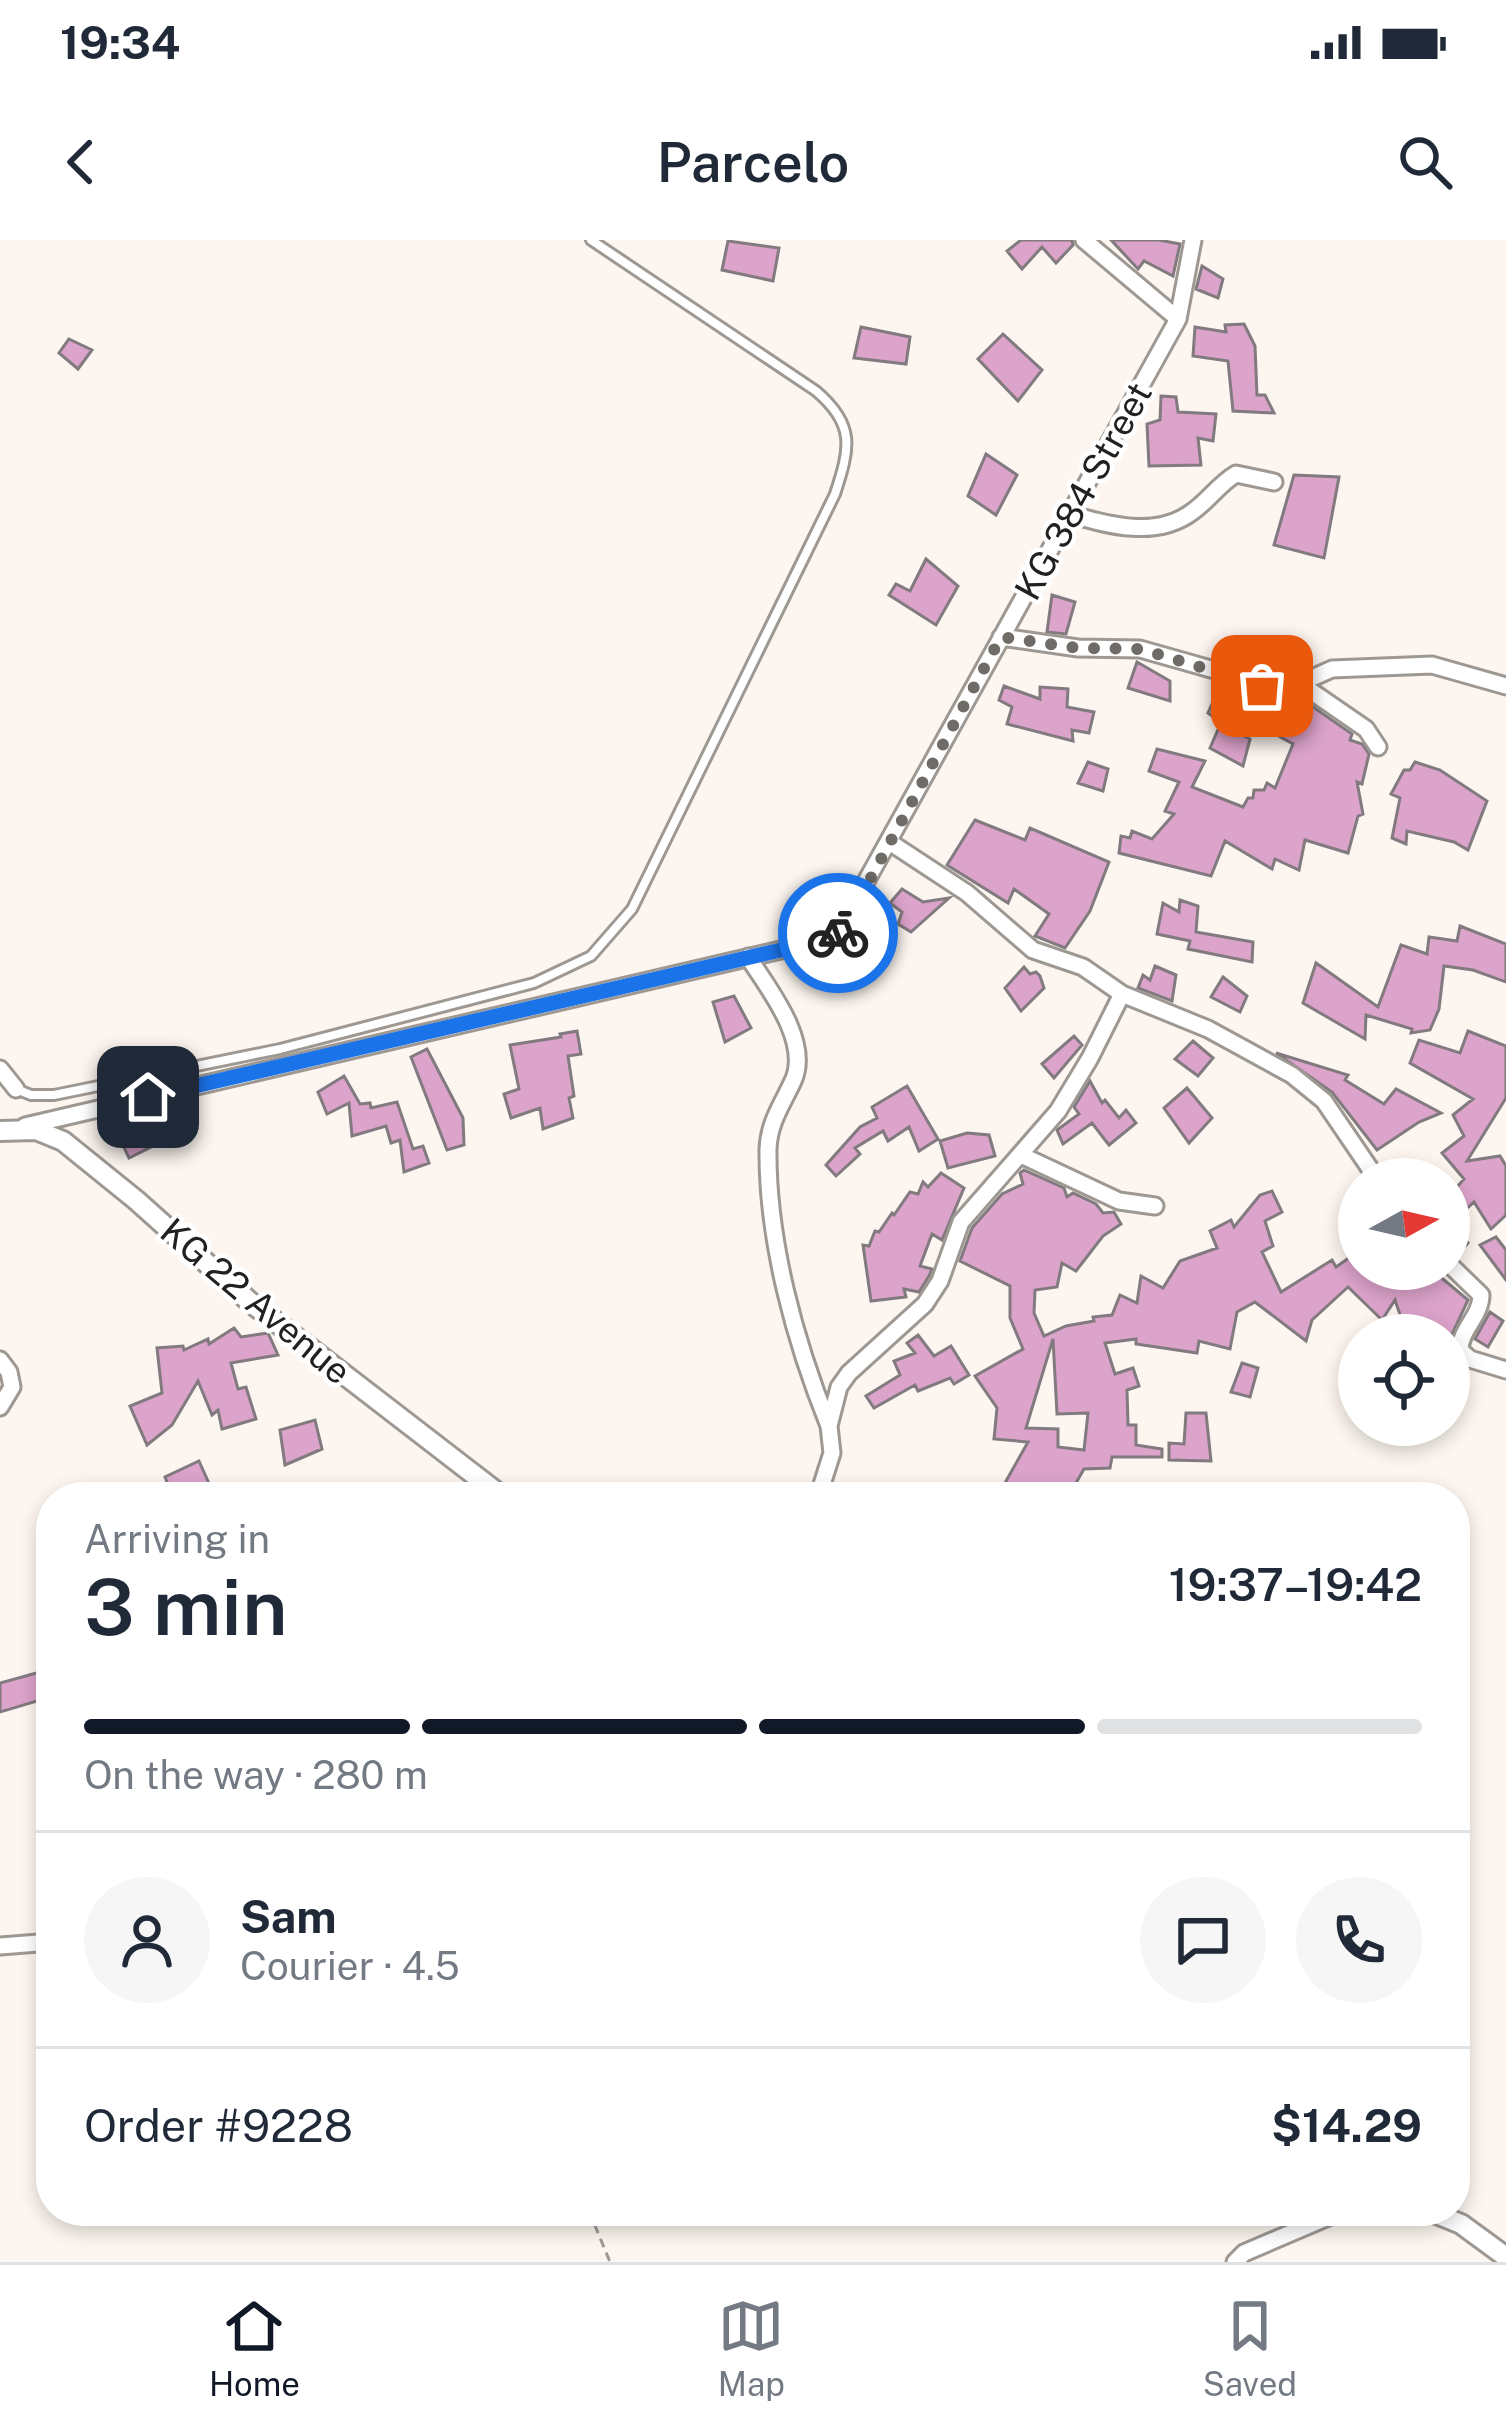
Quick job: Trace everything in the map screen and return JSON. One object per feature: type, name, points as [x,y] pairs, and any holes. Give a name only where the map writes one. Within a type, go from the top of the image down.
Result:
[{"type":"street","points":[[1084,240],[1178,319]]},
{"type":"street","name":"KG 384 Street","points":[[5,1130],[828,939],[838,932],[1178,319],[1193,240]]},
{"type":"street","points":[[1069,514],[1118,527],[1159,526],[1188,516],[1236,475],[1274,482]]},
{"type":"street","points":[[1001,637],[1078,648],[1141,649],[1285,690],[1332,669],[1432,664],[1506,686]]},
{"type":"street","points":[[1302,685],[1366,729],[1378,747]]},
{"type":"street","points":[[891,843],[967,893],[1033,950],[1083,968],[1122,994],[1208,1029],[1292,1075],[1324,1101],[1363,1158]]},
{"type":"street","points":[[748,957],[798,1049],[797,1071],[770,1123],[771,1219],[815,1392],[829,1426],[832,1453],[823,1482]]},
{"type":"street","points":[[829,1426],[838,1387],[925,1304],[940,1281],[961,1222],[1058,1111],[1122,994]]},
{"type":"street","points":[[0,1069],[16,1089]]},
{"type":"street","name":"KG 22 Avenue","points":[[5,1130],[52,1135],[82,1155],[250,1303],[483,1482]]},
{"type":"street","points":[[1021,1154],[1119,1202],[1155,1206]]},
{"type":"street","points":[[1470,1284],[1481,1295],[1481,1304],[1460,1350],[1470,1359],[1506,1370]]},
{"type":"street","points":[[0,1360],[12,1388],[0,1407]]},
{"type":"street","points":[[0,1946],[36,1943]]},
{"type":"street","points":[[1235,2262],[1244,2253],[1307,2226]]},
{"type":"street","points":[[1464,2226],[1506,2257]]},
{"type":"lane","points":[[16,1089],[54,1095],[280,1048],[534,983],[591,956],[632,909],[836,494],[848,448],[837,410],[816,391],[591,240]]},
{"type":"path","points":[[595,2226],[610,2262]]},
{"type":"building","points":[[1021,240],[1072,240],[1073,245],[1056,263],[1042,247],[1022,269],[1007,251]]},
{"type":"building","points":[[1111,240],[1180,244],[1173,276],[1144,261],[1138,269]]},
{"type":"building","points":[[728,241],[779,248],[773,281],[722,270]]},
{"type":"building","points":[[1202,266],[1223,279],[1218,298],[1196,289]]},
{"type":"building","points":[[1244,324],[1255,346],[1257,395],[1265,395],[1274,413],[1233,411],[1228,361],[1193,356],[1195,327],[1226,332],[1225,325]]},
{"type":"building","points":[[861,327],[910,337],[906,364],[854,358]]},
{"type":"building","points":[[1003,334],[1042,370],[1018,401],[978,359]]},
{"type":"building","points":[[69,339],[92,350],[78,369],[59,353]]},
{"type":"building","points":[[1161,396],[1176,397],[1178,412],[1216,414],[1213,441],[1198,438],[1201,465],[1149,466],[1147,424],[1160,420]]},
{"type":"building","points":[[986,454],[1017,475],[996,515],[968,496]]},
{"type":"building","points":[[1294,475],[1339,477],[1324,558],[1274,545]]},
{"type":"building","points":[[926,559],[958,586],[936,625],[889,595],[896,584],[910,591]]},
{"type":"building","points":[[1052,595],[1075,602],[1066,634],[1047,632]]},
{"type":"building","points":[[1137,662],[1170,681],[1170,701],[1128,688]]},
{"type":"building","points":[[1221,684],[1238,695],[1223,724],[1208,713]]},
{"type":"building","points":[[1004,686],[1040,699],[1040,687],[1068,689],[1067,707],[1094,712],[1089,733],[1072,730],[1073,741],[1007,724],[1012,707],[999,700]]},
{"type":"building","points":[[1276,703],[1301,711],[1305,703],[1313,707],[1352,734],[1350,740],[1362,744],[1369,754],[1362,784],[1357,782],[1363,814],[1358,816],[1348,853],[1305,840],[1299,870],[1275,859],[1272,869],[1225,841],[1211,876],[1119,853],[1121,836],[1130,838],[1132,831],[1152,839],[1174,814],[1165,811],[1179,782],[1149,771],[1157,749],[1205,761],[1192,787],[1243,807],[1254,790],[1264,790],[1267,783],[1275,788],[1293,744],[1266,729]]},
{"type":"building","points":[[1220,725],[1250,739],[1243,766],[1210,748]]},
{"type":"building","points":[[1088,762],[1108,769],[1103,791],[1078,783]]},
{"type":"building","points":[[1415,762],[1440,770],[1487,801],[1468,850],[1407,831],[1406,844],[1392,838],[1400,798],[1391,794],[1404,770]]},
{"type":"building","points":[[975,820],[1025,840],[1030,828],[1109,862],[1090,911],[1065,948],[1035,936],[1049,914],[1014,889],[1008,903],[947,865]]},
{"type":"building","points":[[902,889],[923,902],[949,898],[911,932],[898,924],[902,912],[890,903]]},
{"type":"building","points":[[1180,900],[1198,906],[1196,932],[1253,942],[1252,962],[1188,949],[1190,941],[1157,934],[1163,903],[1179,912]]},
{"type":"building","points":[[1460,926],[1506,944],[1506,982],[1444,966],[1439,1009],[1430,1030],[1411,1033],[1412,1029],[1366,1015],[1365,1039],[1303,1003],[1316,963],[1378,1007],[1401,945],[1427,954],[1429,937],[1457,941]]},
{"type":"building","points":[[1155,966],[1176,975],[1172,1001],[1138,988],[1143,975],[1150,980]]},
{"type":"building","points":[[1024,967],[1040,976],[1044,988],[1021,1011],[1005,988]]},
{"type":"building","points":[[1223,977],[1247,996],[1240,1012],[1211,997]]},
{"type":"building","points":[[734,996],[751,1028],[725,1042],[713,1002]]},
{"type":"building","points":[[577,1031],[581,1054],[568,1056],[573,1118],[543,1129],[540,1108],[511,1118],[504,1094],[519,1089],[510,1045]]},
{"type":"building","points":[[1468,1031],[1506,1046],[1506,1098],[1469,1158],[1446,1158],[1442,1153],[1464,1136],[1453,1115],[1473,1099],[1410,1063],[1419,1040],[1460,1053]]},
{"type":"building","points":[[1074,1036],[1082,1045],[1054,1078],[1042,1064]]},
{"type":"building","points":[[1193,1041],[1213,1058],[1198,1076],[1175,1059]]},
{"type":"building","points":[[427,1049],[463,1118],[464,1145],[447,1150],[411,1057]]},
{"type":"building","points":[[1276,1053],[1348,1075],[1345,1080],[1384,1104],[1396,1089],[1441,1113],[1377,1150],[1332,1092]]},
{"type":"building","points":[[344,1076],[360,1104],[370,1103],[371,1108],[397,1102],[413,1149],[423,1146],[429,1163],[404,1172],[400,1140],[391,1143],[386,1126],[352,1136],[349,1103],[327,1114],[318,1092]]},
{"type":"building","points":[[1090,1081],[1102,1103],[1105,1100],[1119,1118],[1126,1110],[1136,1123],[1109,1145],[1092,1123],[1063,1144],[1057,1130],[1079,1114],[1074,1107]]},
{"type":"building","points":[[907,1086],[938,1139],[919,1151],[909,1127],[888,1141],[883,1131],[855,1148],[860,1154],[836,1176],[826,1165],[860,1127],[877,1118],[872,1107]]},
{"type":"building","points":[[1187,1088],[1212,1118],[1189,1143],[1164,1108]]},
{"type":"building","points":[[140,1112],[157,1144],[129,1158],[112,1122]]},
{"type":"building","points":[[967,1133],[989,1135],[995,1156],[948,1168],[940,1141]]},
{"type":"building","points":[[1500,1156],[1506,1166],[1506,1215],[1491,1229],[1474,1202],[1470,1206],[1470,1161]]},
{"type":"building","points":[[1024,1170],[1064,1188],[1067,1197],[1073,1193],[1096,1204],[1103,1213],[1114,1212],[1121,1224],[1103,1236],[1076,1271],[1062,1263],[1057,1287],[1035,1290],[1034,1313],[1044,1336],[1094,1321],[1093,1317],[1112,1315],[1120,1295],[1137,1303],[1141,1276],[1163,1288],[1180,1261],[1217,1248],[1210,1231],[1231,1220],[1234,1227],[1260,1195],[1272,1191],[1282,1212],[1265,1221],[1273,1246],[1262,1252],[1281,1292],[1332,1260],[1338,1266],[1338,1290],[1345,1290],[1312,1320],[1306,1341],[1255,1302],[1237,1312],[1230,1349],[1199,1341],[1197,1353],[1136,1344],[1136,1339],[1105,1343],[1115,1374],[1133,1368],[1139,1386],[1127,1390],[1128,1425],[1136,1425],[1136,1445],[1162,1449],[1162,1457],[1112,1457],[1110,1468],[1084,1469],[1077,1482],[1005,1482],[1028,1442],[994,1439],[997,1408],[975,1376],[1023,1349],[1010,1318],[1010,1286],[960,1261],[972,1228],[1002,1194],[1023,1184],[1020,1173]],"holes":[[[1053,1339],[1057,1414],[1088,1413],[1084,1450],[1058,1447],[1058,1429],[1026,1428]]]},
{"type":"building","points":[[941,1173],[964,1188],[942,1240],[932,1234],[920,1266],[932,1269],[929,1276],[919,1292],[904,1289],[906,1297],[871,1301],[863,1245],[869,1246],[875,1231],[879,1232],[910,1192],[918,1194],[923,1182],[928,1187]]},
{"type":"building","points":[[1496,1237],[1506,1250],[1506,1280],[1480,1245]]},
{"type":"building","points":[[1351,1290],[1456,1290],[1468,1300],[1462,1314],[1400,1314],[1395,1300],[1386,1314],[1376,1314]]},
{"type":"building","points":[[1490,1312],[1503,1321],[1488,1347],[1475,1339]]},
{"type":"building","points":[[234,1328],[241,1337],[268,1333],[278,1355],[231,1363],[238,1389],[246,1387],[256,1419],[222,1429],[218,1410],[212,1415],[198,1381],[172,1425],[147,1445],[130,1406],[162,1393],[157,1348],[183,1346],[184,1350],[208,1339],[209,1344]]},
{"type":"building","points":[[918,1335],[934,1356],[951,1346],[969,1375],[954,1384],[950,1378],[918,1391],[915,1385],[874,1408],[866,1396],[900,1375],[894,1361],[915,1353],[907,1343]]},
{"type":"building","points":[[1242,1363],[1258,1368],[1250,1397],[1231,1392]]},
{"type":"building","points":[[1186,1413],[1206,1413],[1211,1461],[1169,1460],[1169,1443],[1184,1444]]},
{"type":"building","points":[[315,1420],[322,1449],[285,1465],[280,1430]]},
{"type":"building","points":[[199,1461],[208,1482],[167,1482],[165,1477]]},
{"type":"building","points":[[36,1673],[36,1701],[0,1712],[0,1683]]},
{"type":"way so far","points":[[838,933],[1001,637],[1078,648],[1141,649],[1262,686]]},
{"type":"route","points":[[148,1097],[838,933]]}]
